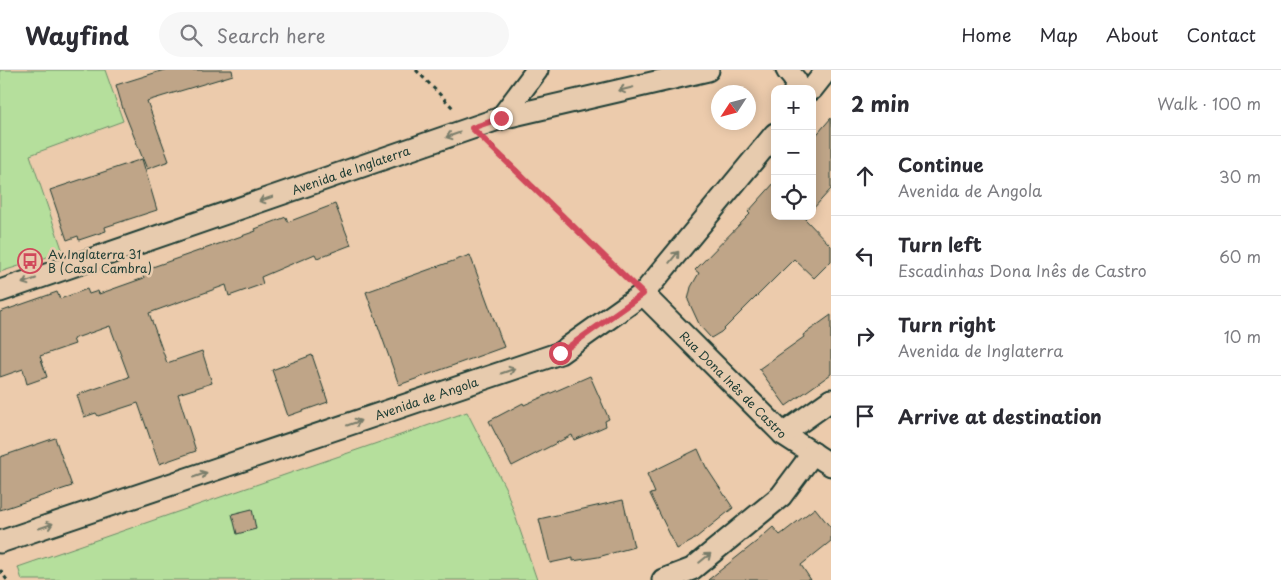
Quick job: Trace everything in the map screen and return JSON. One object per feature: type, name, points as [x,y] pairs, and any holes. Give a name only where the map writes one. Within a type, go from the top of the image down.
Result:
[{"type":"street","points":[[501,118],[537,70]]},
{"type":"street","name":"Avenida de Inglaterra","points":[[0,291],[501,118],[708,70]]},
{"type":"street","points":[[788,70],[796,82],[796,85]]},
{"type":"street","points":[[815,85],[827,70]]},
{"type":"street","name":"Avenida de Angola","points":[[0,542],[560,353],[643,294],[771,139]]},
{"type":"street","name":"Rua Dona Inês de Castro","points":[[643,294],[783,434],[831,466]]},
{"type":"street","points":[[783,434],[831,400]]},
{"type":"street","points":[[679,578],[781,496],[813,453]]},
{"type":"path","points":[[416,70],[472,128],[643,294]]},
{"type":"path","points":[[0,570],[7,580]]},
{"type":"green space","points":[[0,70],[105,70],[123,121],[30,155],[63,252],[0,272]]},
{"type":"green space","points":[[467,412],[506,489],[537,580],[22,580],[18,567]]},
{"type":"building","points":[[164,70],[232,70],[233,75],[147,101],[169,161],[147,169],[123,109],[116,85]]},
{"type":"building","points":[[831,118],[831,189],[816,206],[816,175],[816,135]]},
{"type":"building","points":[[142,159],[157,210],[105,227],[106,231],[79,240],[78,236],[67,240],[50,190]]},
{"type":"building","points":[[771,186],[771,220],[806,220],[831,246],[831,261],[814,278],[794,259],[721,332],[711,338],[700,326],[688,300],[691,287],[699,273],[695,270],[750,214],[748,212]]},
{"type":"building","points":[[335,204],[351,245],[317,258],[315,254],[261,277],[263,284],[229,296],[226,285],[149,313],[167,363],[202,351],[212,383],[178,394],[196,451],[159,464],[138,403],[98,416],[96,413],[84,417],[77,395],[129,377],[110,326],[73,339],[75,344],[40,356],[47,377],[27,384],[23,369],[0,377],[0,312],[57,292],[60,299],[87,289],[89,294],[98,291],[99,294],[144,278],[141,271],[256,231],[255,229],[286,217],[288,222]]},
{"type":"building","points":[[470,255],[504,347],[399,385],[366,292]]},
{"type":"building","points":[[831,315],[831,374],[786,406],[759,369]]},
{"type":"building","points":[[312,355],[328,402],[288,416],[272,370]]},
{"type":"building","points":[[590,376],[609,419],[605,421],[606,426],[574,440],[572,435],[512,466],[489,421],[523,403],[524,405]]},
{"type":"building","points":[[55,438],[72,486],[0,510],[0,457]]},
{"type":"building","points":[[698,449],[706,467],[733,508],[692,541],[677,549],[650,494],[655,493],[647,474]]},
{"type":"building","points":[[623,500],[634,547],[598,557],[573,561],[573,558],[550,563],[539,519]]},
{"type":"building","points":[[815,508],[831,528],[831,541],[801,565],[811,580],[708,580],[773,527],[780,535]]},
{"type":"building","points":[[252,509],[256,529],[237,534],[232,514]]},
{"type":"place","name":"Av Inglaterra 31 B (Casal Cambra)","points":[[30,261]]},
{"type":"route","points":[[501,118],[472,128],[643,294],[560,353]]}]
